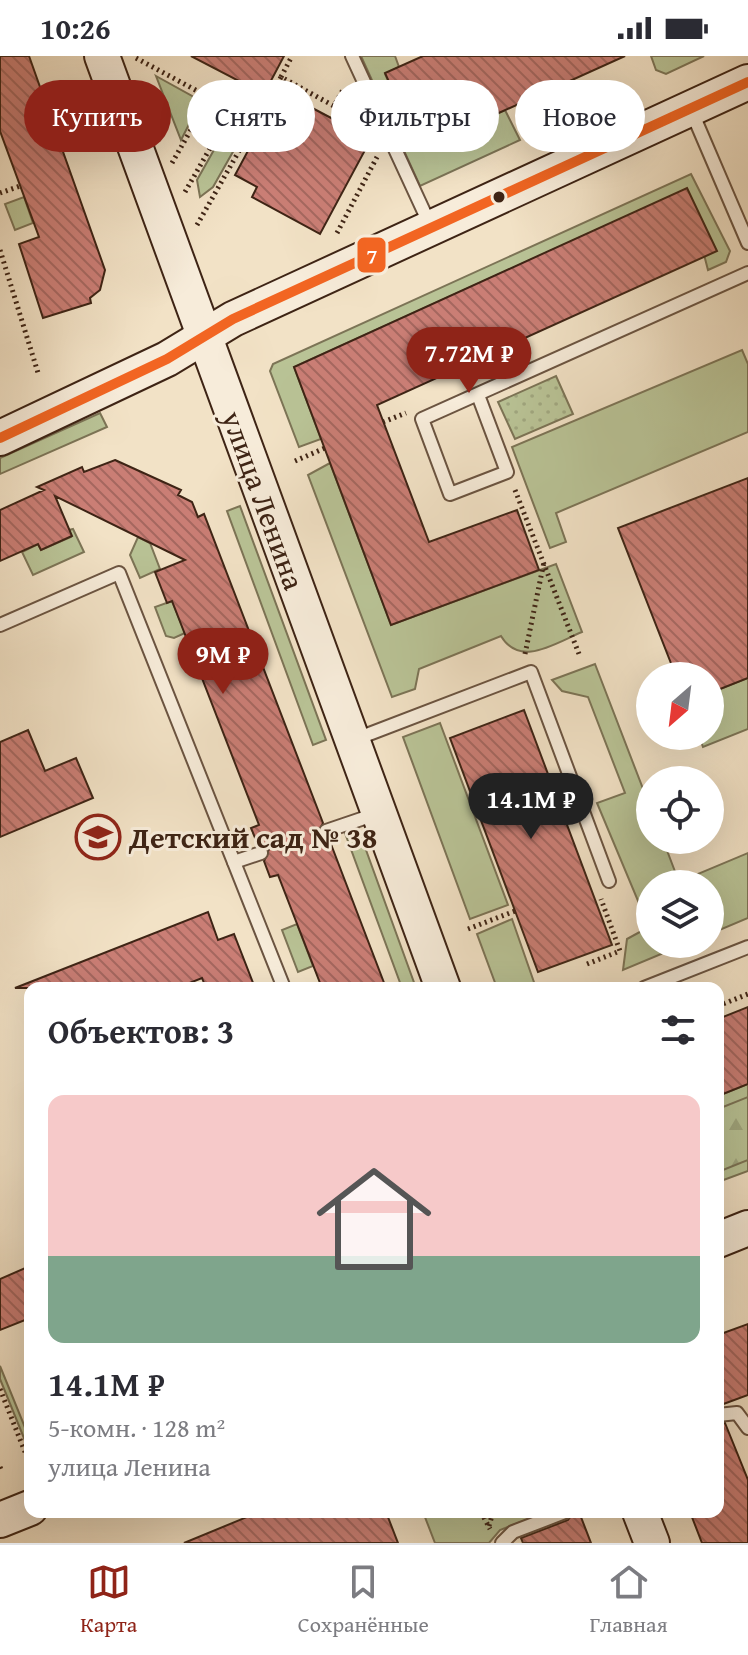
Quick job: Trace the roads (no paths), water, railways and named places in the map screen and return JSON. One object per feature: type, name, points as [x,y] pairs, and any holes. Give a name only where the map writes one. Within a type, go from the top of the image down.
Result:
[{"type":"street","name":"улица Ленина","points":[[102,56],[441,982]]},
{"type":"street","points":[[0,438],[167,359],[204,336],[431,227],[748,82]]},
{"type":"street","points":[[724,1238],[748,1228]]},
{"type":"street","points":[[0,1520],[24,1510]]},
{"type":"street","points":[[642,1518],[652,1543]]},
{"type":"lane","points":[[354,62],[431,227]]},
{"type":"lane","points":[[691,109],[748,243]]},
{"type":"lane","points":[[478,395],[507,472],[450,494],[422,419],[748,273]]},
{"type":"lane","points":[[0,625],[119,573],[282,982]]},
{"type":"lane","points":[[353,740],[531,672],[609,881]]},
{"type":"lane","points":[[326,831],[379,813]]},
{"type":"lane","points":[[234,862],[261,853]]},
{"type":"lane","points":[[659,982],[748,947]]},
{"type":"lane","points":[[724,1414],[737,1413],[748,1428]]},
{"type":"lane","points":[[502,1543],[513,1532],[549,1518]]},
{"type":"place","name":"Детский сад № 38","points":[[98,837]]}]
